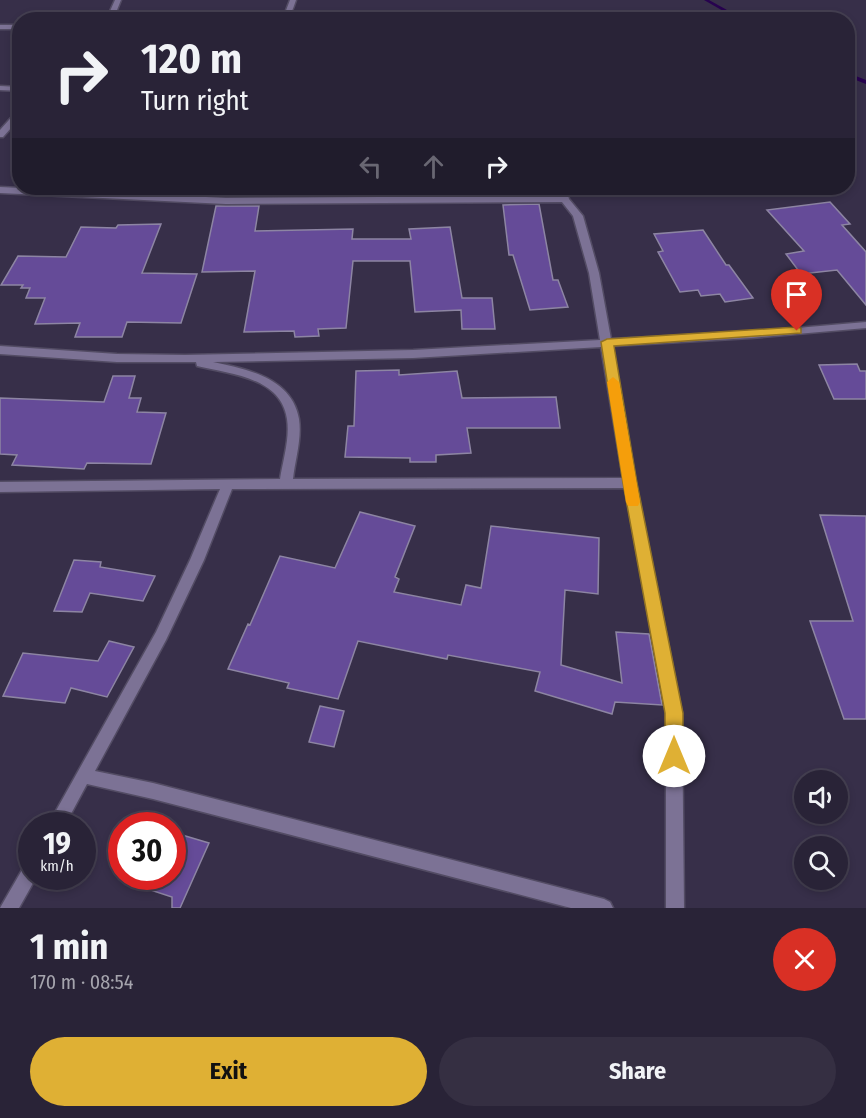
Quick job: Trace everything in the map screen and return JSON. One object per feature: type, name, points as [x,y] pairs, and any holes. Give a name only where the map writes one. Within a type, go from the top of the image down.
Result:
[{"type":"street","points":[[0,135],[12,122]]},
{"type":"street","points":[[103,195],[226,201],[480,195]]},
{"type":"street","points":[[565,195],[578,216],[594,273],[630,483],[674,713],[675,908]]},
{"type":"street","points":[[0,350],[117,358],[185,359],[413,354],[866,325]]},
{"type":"street","points":[[185,359],[257,377],[285,396],[293,419],[286,484]]},
{"type":"street","points":[[0,487],[630,483]]},
{"type":"street","points":[[63,812],[161,636],[197,560],[228,484]]},
{"type":"street","points":[[84,776],[153,791],[604,908]]},
{"type":"street","points":[[9,908],[20,890]]},
{"type":"building","points":[[218,195],[261,195],[261,196]]},
{"type":"building","points":[[830,202],[850,224],[842,225],[866,252],[866,305],[837,270],[801,274],[786,254],[804,251],[767,210]]},
{"type":"building","points":[[539,204],[553,280],[558,280],[568,307],[530,310],[513,255],[509,255],[503,205]]},
{"type":"building","points":[[216,206],[259,206],[255,231],[353,229],[352,239],[411,239],[409,229],[450,227],[462,298],[492,298],[495,329],[462,329],[461,310],[415,312],[410,261],[353,261],[346,328],[318,329],[319,336],[295,337],[294,331],[244,332],[255,271],[202,272]]},
{"type":"building","points":[[161,224],[142,273],[197,274],[181,323],[127,322],[122,337],[75,337],[80,323],[35,324],[45,298],[26,298],[30,288],[21,288],[23,285],[1,285],[18,256],[66,257],[81,227],[116,228],[118,225]]},
{"type":"building","points":[[703,230],[726,265],[729,265],[753,298],[725,302],[720,294],[701,296],[698,290],[680,292],[658,252],[663,251],[654,234]]},
{"type":"building","points":[[857,364],[860,371],[866,371],[866,399],[834,399],[819,365]]},
{"type":"building","points":[[399,370],[399,375],[457,371],[462,398],[556,397],[560,428],[467,428],[471,453],[436,455],[436,462],[410,462],[410,458],[345,457],[348,426],[354,426],[356,371]]},
{"type":"building","points":[[113,376],[135,376],[129,398],[141,398],[137,412],[166,413],[151,464],[87,463],[84,469],[12,465],[17,455],[0,454],[0,398],[104,402]]},
{"type":"building","points":[[360,512],[415,526],[395,577],[399,579],[394,592],[461,605],[466,585],[481,588],[491,526],[599,538],[598,594],[565,590],[561,665],[622,683],[616,632],[649,634],[662,705],[615,702],[612,714],[535,691],[540,672],[448,655],[447,659],[358,641],[338,699],[287,688],[289,683],[228,669],[280,556],[335,568]]},
{"type":"building","points":[[820,515],[866,516],[866,719],[844,719],[810,621],[853,621]]},
{"type":"building","points":[[74,560],[101,562],[100,567],[155,576],[143,601],[90,593],[82,612],[54,611]]},
{"type":"building","points":[[109,641],[134,647],[107,697],[71,688],[65,703],[3,696],[23,653],[98,661]]},
{"type":"building","points":[[320,706],[344,711],[334,747],[309,742]]},
{"type":"building","points":[[186,836],[209,843],[180,908],[172,908],[172,897],[151,890],[186,890]]},
{"type":"waterway","points":[[706,0],[728,12]]},
{"type":"waterway","points":[[855,78],[866,82]]},
{"type":"slow traffic","points":[[613,382],[633,502]]},
{"type":"route","points":[[674,756],[674,713],[630,483],[607,342],[797,331]]}]
